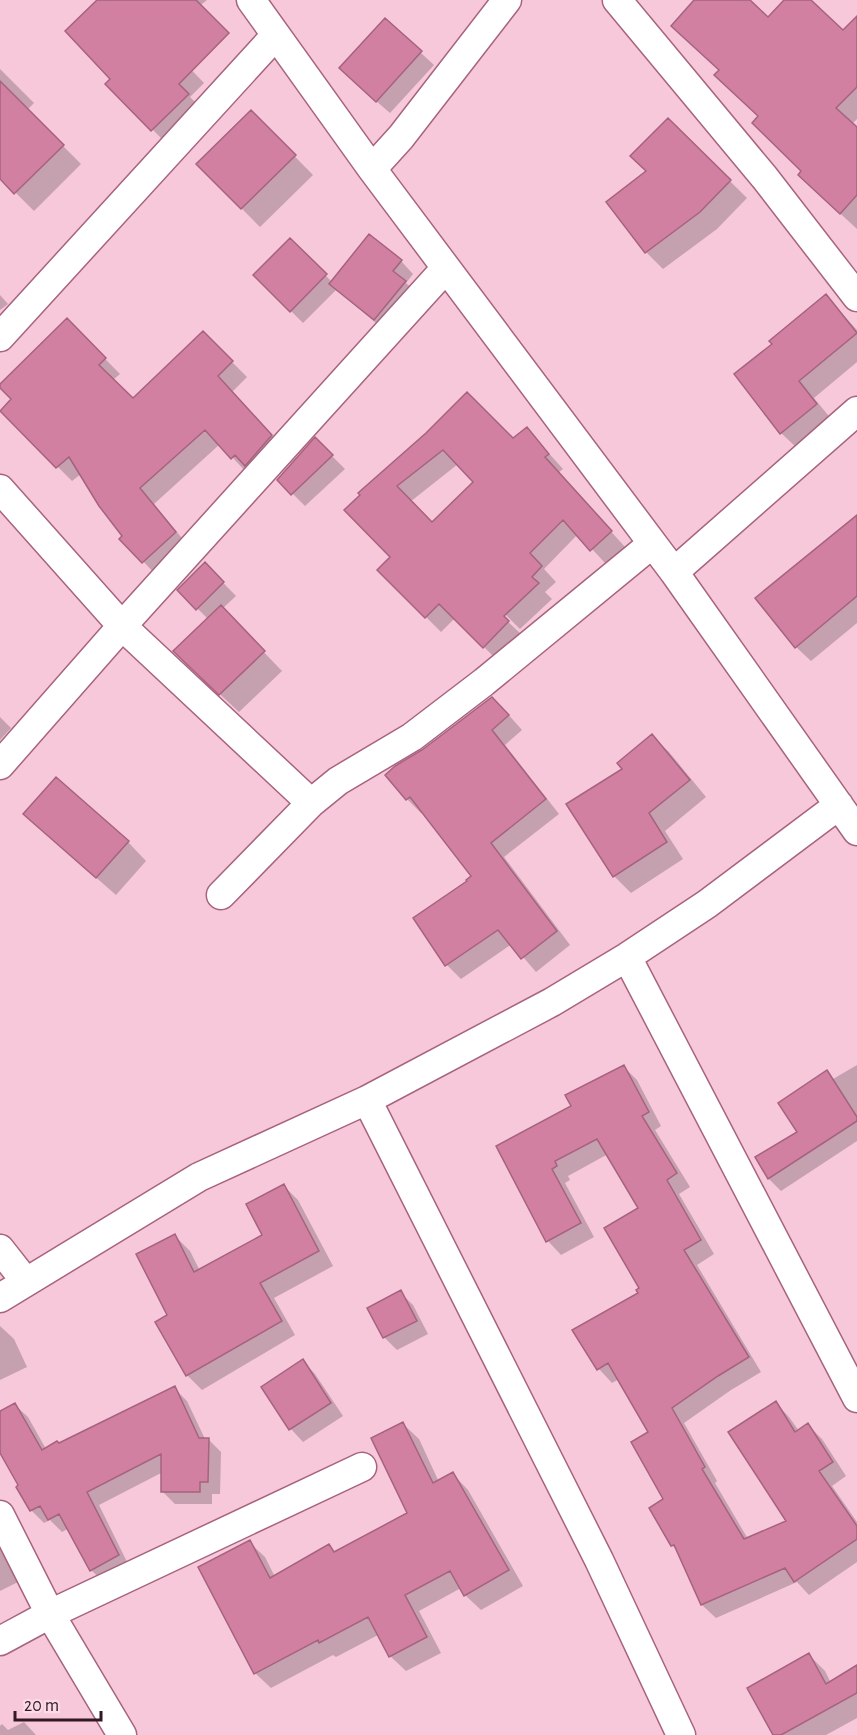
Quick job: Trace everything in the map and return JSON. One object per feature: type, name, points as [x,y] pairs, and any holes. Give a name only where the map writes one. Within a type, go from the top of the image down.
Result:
[{"type":"street","points":[[251,0],[372,169],[674,572],[857,831]]},
{"type":"street","points":[[372,169],[401,137],[507,0]]},
{"type":"street","points":[[616,0],[765,178],[857,297]]},
{"type":"street","points":[[0,337],[276,35]]},
{"type":"street","points":[[0,765],[122,626],[446,268]]},
{"type":"street","points":[[674,572],[857,411]]},
{"type":"street","points":[[0,489],[122,626],[311,803]]},
{"type":"street","points":[[221,895],[311,803],[338,781],[421,730],[484,682],[652,544]]},
{"type":"street","points":[[0,1298],[200,1177],[367,1100],[552,1002],[627,957],[707,904],[839,805]]},
{"type":"street","points":[[627,957],[857,1398]]},
{"type":"street","points":[[367,1100],[599,1560],[681,1735]]},
{"type":"street","points":[[0,1249],[26,1282]]},
{"type":"street","points":[[0,1641],[50,1614],[362,1467]]},
{"type":"street","points":[[0,1515],[50,1614],[122,1735]]},
{"type":"building","points":[[97,0],[196,0],[229,33],[179,84],[189,94],[151,131],[105,84],[110,79],[65,31]]},
{"type":"building","points":[[694,0],[750,0],[768,17],[784,0],[811,0],[843,30],[857,16],[857,87],[836,108],[857,127],[857,195],[840,214],[798,175],[801,171],[752,123],[758,116],[714,75],[719,70],[671,26]]},
{"type":"building","points":[[385,18],[422,51],[376,102],[339,68]]},
{"type":"building","points":[[0,81],[64,145],[14,194],[0,179]]},
{"type":"building","points":[[251,110],[296,155],[241,209],[196,164]]},
{"type":"building","points":[[668,118],[731,180],[700,212],[645,253],[606,202],[646,171],[630,156]]},
{"type":"building","points":[[369,234],[402,260],[393,271],[406,281],[374,320],[329,284]]},
{"type":"building","points":[[290,238],[327,274],[290,312],[253,275]]},
{"type":"building","points":[[826,294],[857,333],[799,381],[817,404],[780,434],[734,374],[772,344],[769,341]]},
{"type":"building","points":[[67,318],[106,358],[99,365],[133,398],[203,331],[233,361],[218,376],[272,435],[245,466],[235,455],[231,459],[205,430],[140,488],[176,532],[142,563],[119,539],[122,536],[99,506],[69,457],[56,468],[0,411],[11,399],[0,388],[0,384]]},
{"type":"building","points":[[467,392],[513,438],[527,427],[549,454],[545,457],[612,531],[590,551],[563,520],[530,553],[542,566],[532,577],[539,583],[504,616],[509,621],[483,648],[439,604],[425,618],[377,570],[390,557],[344,510],[360,495],[358,493],[426,433]],"holes":[[[443,450],[473,482],[432,522],[397,486]]]},
{"type":"building","points":[[315,437],[333,455],[291,495],[277,480]]},
{"type":"building","points":[[857,515],[857,596],[795,648],[755,598]]},
{"type":"building","points":[[205,562],[224,582],[196,610],[177,590]]},
{"type":"building","points":[[221,605],[265,651],[219,695],[173,651]]},
{"type":"building","points":[[492,697],[509,715],[492,730],[546,799],[491,843],[557,931],[521,959],[498,930],[445,966],[413,918],[471,876],[410,797],[406,800],[385,775]]},
{"type":"building","points":[[652,734],[690,780],[649,813],[667,842],[613,877],[566,804],[622,769],[617,763]]},
{"type":"building","points":[[56,777],[129,841],[96,878],[23,814]]},
{"type":"building","points":[[624,1065],[649,1112],[642,1116],[677,1173],[667,1180],[701,1240],[684,1250],[749,1357],[672,1408],[705,1467],[702,1469],[744,1539],[786,1521],[728,1432],[776,1401],[795,1432],[808,1423],[833,1462],[819,1471],[857,1526],[857,1539],[794,1582],[785,1568],[701,1605],[674,1545],[671,1546],[649,1508],[663,1499],[631,1442],[648,1432],[608,1363],[597,1370],[572,1330],[638,1293],[636,1290],[639,1288],[604,1228],[638,1208],[597,1139],[555,1161],[557,1166],[552,1169],[581,1223],[546,1242],[496,1146],[571,1106],[565,1095]]},
{"type":"building","points":[[827,1070],[857,1117],[857,1121],[768,1179],[755,1157],[797,1132],[778,1103]]},
{"type":"building","points":[[284,1184],[319,1251],[260,1283],[282,1321],[186,1376],[155,1322],[167,1315],[136,1254],[175,1234],[194,1272],[262,1235],[246,1204]]},
{"type":"building","points":[[401,1290],[417,1321],[383,1338],[367,1308]]},
{"type":"building","points":[[303,1359],[331,1403],[289,1430],[261,1387]]},
{"type":"building","points":[[175,1386],[199,1438],[209,1438],[208,1482],[200,1482],[200,1492],[161,1492],[161,1454],[87,1492],[119,1555],[90,1571],[59,1514],[48,1520],[40,1506],[30,1511],[16,1487],[18,1485],[0,1453],[0,1411],[15,1403],[42,1450]]},
{"type":"building","points":[[403,1422],[433,1483],[453,1472],[509,1570],[464,1596],[450,1571],[405,1595],[427,1637],[389,1657],[368,1617],[254,1674],[198,1567],[250,1540],[270,1578],[329,1544],[334,1552],[407,1513],[371,1438]]},
{"type":"building","points":[[809,1653],[826,1684],[857,1665],[857,1693],[781,1735],[773,1735],[747,1688]]}]
